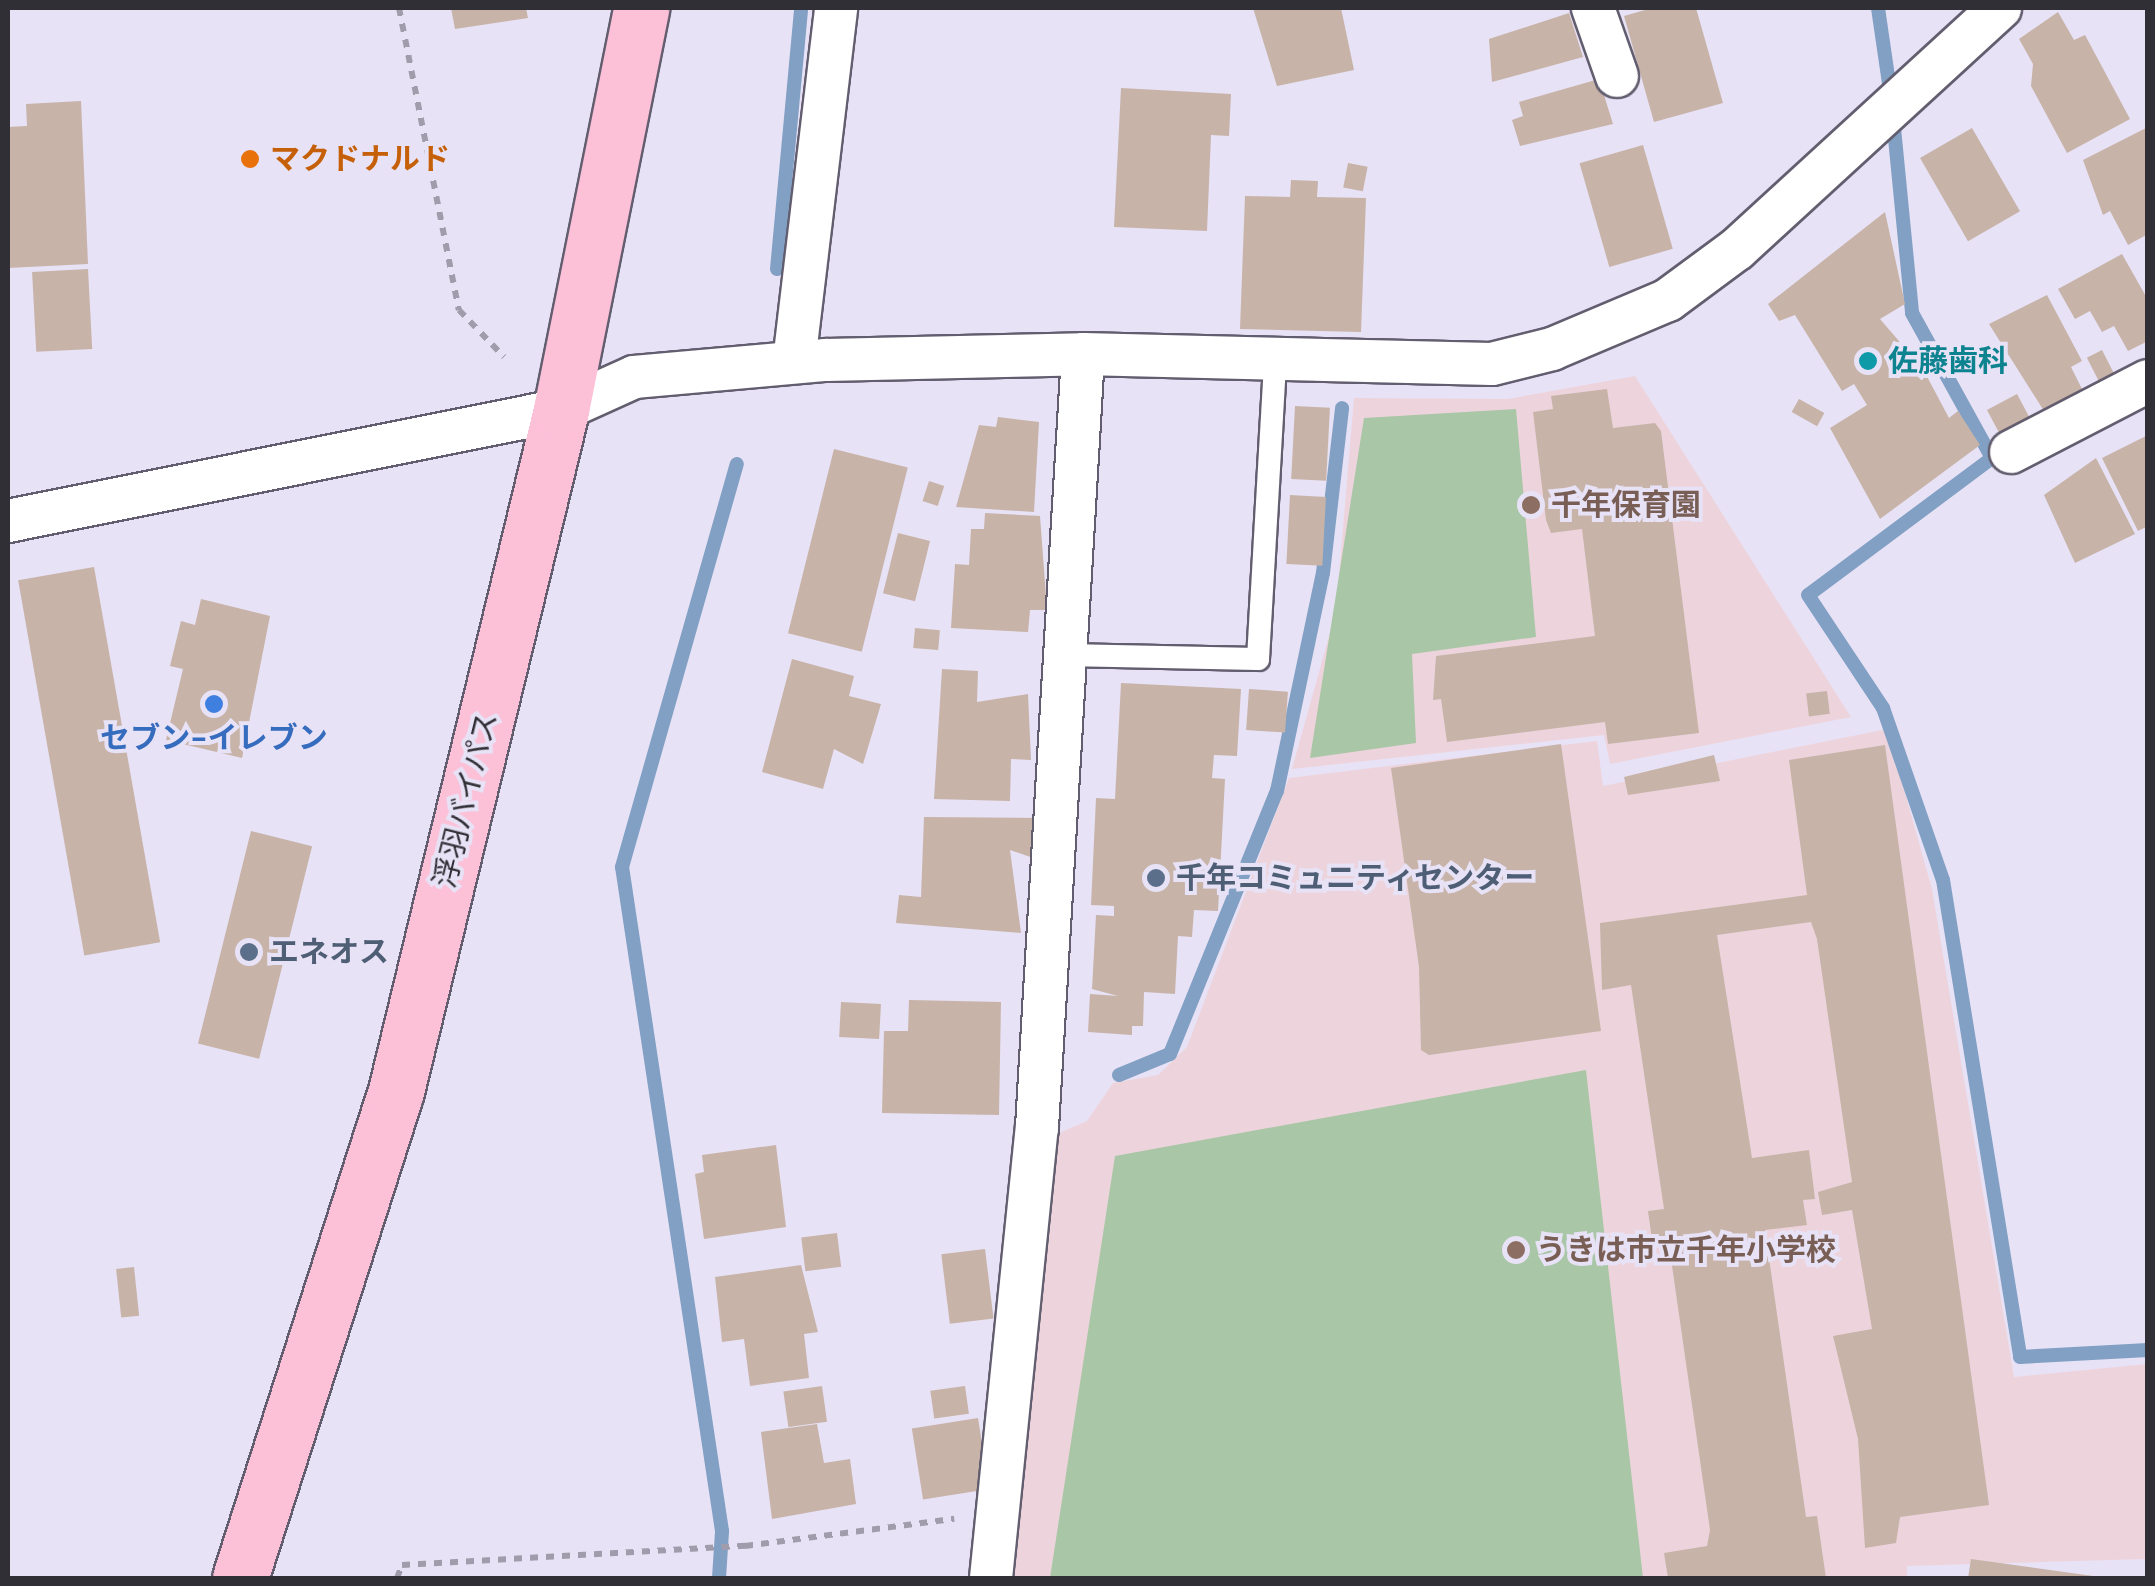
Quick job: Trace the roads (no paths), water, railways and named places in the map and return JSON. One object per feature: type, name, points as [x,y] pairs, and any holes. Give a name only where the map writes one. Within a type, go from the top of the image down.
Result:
[{"type":"highway","name":"浮羽バイパス","points":[[240,1578],[396,1091],[561,410],[642,8]]},
{"type":"street","points":[[794,362],[836,8]]},
{"type":"street","points":[[1593,8],[1617,76]]},
{"type":"street","points":[[8,521],[561,410],[634,377],[794,362],[1083,354],[1492,364],[1597,333],[1668,300],[1737,249],[1894,100],[2000,8]]},
{"type":"street","points":[[992,1578],[1037,1127],[1083,354]]},
{"type":"street","points":[[2012,452],[2148,381]]},
{"type":"lane","points":[[1065,654],[1258,659],[1275,360]]},
{"type":"waterway","points":[[777,269],[801,8]]},
{"type":"waterway","points":[[1878,8],[1891,97]]},
{"type":"waterway","points":[[1893,118],[1912,313],[1992,458],[1808,595],[1883,708],[1943,880],[2020,1357],[2148,1350]]},
{"type":"waterway","points":[[1119,1075],[1170,1054],[1277,791],[1323,573],[1342,408]]},
{"type":"waterway","points":[[719,1578],[722,1531],[622,867],[737,464]]},
{"type":"place","name":"マクドナルド","points":[[250,159]]},
{"type":"place","name":"佐藤歯科","points":[[1868,361]]},
{"type":"place","name":"千年保育園","points":[[1531,505]]},
{"type":"place","name":"セブン-イレブン","points":[[214,704]]},
{"type":"place","name":"千年コミュニティセンター","points":[[1156,878]]},
{"type":"place","name":"エネオス","points":[[249,952]]},
{"type":"place","name":"うきは市立千年小学校","points":[[1516,1250]]}]
